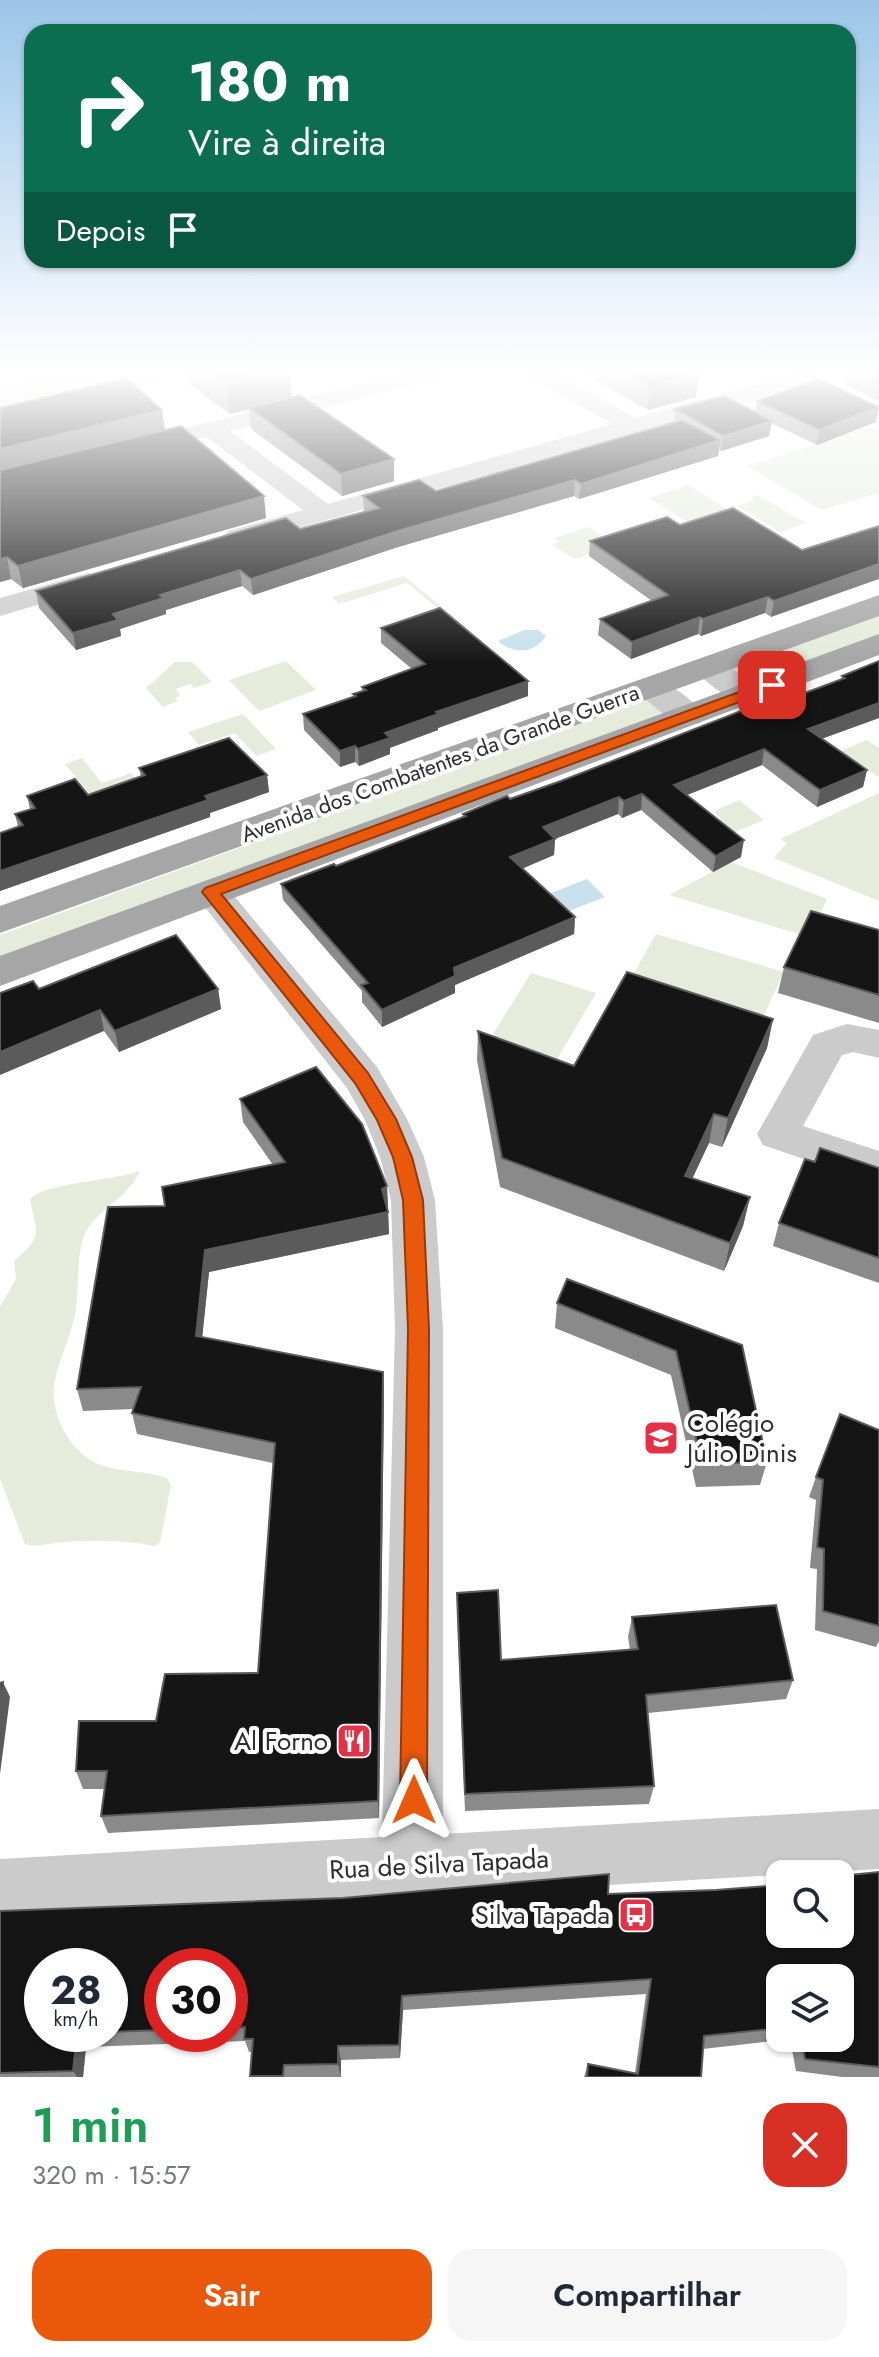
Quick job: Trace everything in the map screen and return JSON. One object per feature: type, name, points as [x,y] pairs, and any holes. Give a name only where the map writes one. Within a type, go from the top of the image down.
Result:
[{"type":"main road","name":"Avenida dos Combatentes da Grande Guerra","points":[[0,920],[879,605]]},
{"type":"main road","name":"Avenida dos Combatentes da Grande Guerra","points":[[0,972],[879,644]]},
{"type":"street","points":[[265,469],[322,512]]},
{"type":"street","points":[[399,469],[421,484]]},
{"type":"street","points":[[215,544],[474,469]]},
{"type":"street","points":[[0,607],[107,575]]},
{"type":"street","points":[[707,667],[746,695]]},
{"type":"street","points":[[651,687],[689,716]]},
{"type":"street","points":[[211,892],[362,1078],[397,1144],[413,1200],[419,1329],[412,1866]]},
{"type":"street","points":[[879,1044],[852,1036],[839,1037],[827,1045],[778,1134],[879,1168]]},
{"type":"street","name":"Rua de Silva Tapada","points":[[0,1890],[879,1839]]},
{"type":"green space","points":[[752,469],[879,469],[879,493],[822,510]]},
{"type":"green space","points":[[688,485],[744,519],[704,532],[649,498]]},
{"type":"green space","points":[[757,495],[806,523],[781,532],[737,506],[755,500],[751,497]]},
{"type":"green space","points":[[588,527],[614,545],[574,559],[552,544],[559,542],[554,538]]},
{"type":"green space","points":[[404,576],[455,618],[451,619],[407,583],[339,604],[332,597]]},
{"type":"green space","points":[[879,613],[879,636],[752,683],[730,667]]},
{"type":"green space","points":[[286,661],[316,690],[259,711],[229,680]]},
{"type":"green space","points":[[175,662],[192,662],[212,682],[194,688],[190,684],[176,689],[180,696],[175,698],[178,701],[163,707],[146,688]]},
{"type":"green space","points":[[648,699],[668,714],[0,963],[0,935]]},
{"type":"green space","points":[[243,714],[276,749],[256,756],[235,733],[199,745],[188,732]]},
{"type":"green space","points":[[867,740],[879,748],[879,777],[840,751]]},
{"type":"green space","points":[[82,758],[102,783],[131,773],[143,788],[98,804],[65,764]]},
{"type":"green space","points":[[879,793],[879,901],[774,858],[787,843],[780,839]]},
{"type":"green space","points":[[739,800],[764,820],[733,833],[714,811]]},
{"type":"green space","points":[[731,862],[827,899],[809,937],[669,895]]},
{"type":"green space","points":[[656,934],[784,972],[761,1021],[630,980]]},
{"type":"green space","points":[[531,973],[596,993],[544,1082],[477,1060]]},
{"type":"green space","points":[[140,1171],[128,1189],[93,1222],[83,1238],[75,1315],[56,1376],[54,1397],[65,1433],[90,1460],[109,1468],[167,1478],[171,1485],[160,1542],[155,1546],[98,1541],[25,1544],[0,1479],[0,1307],[16,1279],[14,1261],[30,1245],[36,1233],[30,1199],[38,1193],[65,1185]]},
{"type":"water","points":[[524,630],[538,630],[546,636],[536,646],[524,650],[511,649],[498,641]]},
{"type":"water","points":[[587,879],[605,897],[566,912],[549,894]]},
{"type":"building","points":[[232,469],[264,496],[18,566],[7,557],[0,559],[0,470]]},
{"type":"building","points":[[334,469],[359,469],[341,474]]},
{"type":"building","points":[[512,469],[629,469],[581,484],[575,480],[398,531],[251,579],[240,570],[160,595],[164,598],[113,614],[118,620],[73,633],[36,591],[286,518],[300,529],[379,508],[363,496],[419,480],[436,491]]},
{"type":"building","points":[[733,508],[802,550],[879,526],[879,564],[774,601],[768,597],[632,642],[600,619],[668,595],[590,541],[667,517],[680,525]]},
{"type":"building","points":[[440,608],[528,681],[385,733],[390,738],[358,749],[355,746],[340,751],[303,714],[356,696],[353,694],[366,690],[362,687],[425,664],[381,628]]},
{"type":"building","points":[[879,661],[879,703],[808,729],[867,770],[820,790],[764,749],[674,785],[744,840],[716,856],[642,794],[624,801],[619,797],[543,827],[555,839],[510,857],[575,917],[454,968],[455,976],[382,1010],[361,985],[368,983],[281,884],[466,816],[463,814],[507,796],[510,799],[561,781],[751,707],[757,711],[845,678],[842,676]]},
{"type":"building","points":[[229,738],[267,775],[205,796],[208,800],[0,871],[0,833],[23,825],[15,814],[35,808],[27,796],[75,779],[88,795],[145,775],[139,768]]},
{"type":"building","points":[[811,911],[879,930],[879,995],[784,967]]},
{"type":"building","points":[[176,935],[218,989],[115,1031],[100,1010],[0,1052],[0,993],[33,981],[39,989]]},
{"type":"building","points":[[627,972],[773,1019],[728,1118],[714,1114],[685,1176],[750,1197],[730,1243],[502,1158],[478,1031],[574,1066]]},
{"type":"building","points":[[316,1067],[362,1124],[387,1186],[382,1189],[388,1212],[205,1250],[196,1336],[383,1372],[378,1801],[101,1816],[107,1771],[76,1771],[79,1721],[156,1721],[165,1674],[258,1673],[275,1443],[132,1413],[141,1387],[77,1389],[108,1207],[165,1206],[162,1187],[285,1162],[240,1099]]},
{"type":"building","points":[[820,1148],[879,1168],[879,1258],[779,1223],[805,1159],[815,1162]]},
{"type":"building","points":[[567,1279],[742,1345],[767,1462],[702,1464],[676,1351],[557,1303]]},
{"type":"building","points":[[840,1414],[879,1430],[879,1626],[823,1611],[824,1549],[817,1547],[823,1480],[816,1477]]},
{"type":"building","points":[[498,1590],[501,1660],[638,1649],[632,1617],[776,1605],[793,1680],[646,1695],[654,1786],[465,1794],[457,1593]]},
{"type":"building","points":[[879,1872],[879,2067],[805,2059],[804,2052],[854,2052],[854,1964],[766,1964],[766,2029],[704,2036],[701,2077],[587,2077],[588,2064],[638,2074],[651,1979],[402,1996],[399,2045],[338,2046],[338,2064],[284,2065],[283,2076],[250,2076],[253,2039],[248,2039],[248,1948],[144,1948],[144,2031],[128,2031],[128,1948],[24,1948],[24,2052],[75,2052],[73,2071],[0,2073],[0,1911],[343,1898],[609,1874],[608,1894],[766,1886],[766,1948],[854,1948],[854,1875]]},
{"type":"place","name":"Colégio Júlio Dinis","points":[[661,1438]]},
{"type":"place","name":"Al Forno","points":[[354,1741]]},
{"type":"place","name":"Silva Tapada","points":[[636,1915]]},
{"type":"route","points":[[414,1800],[419,1329],[413,1200],[402,1157],[386,1119],[362,1078],[211,892],[772,685]]}]
